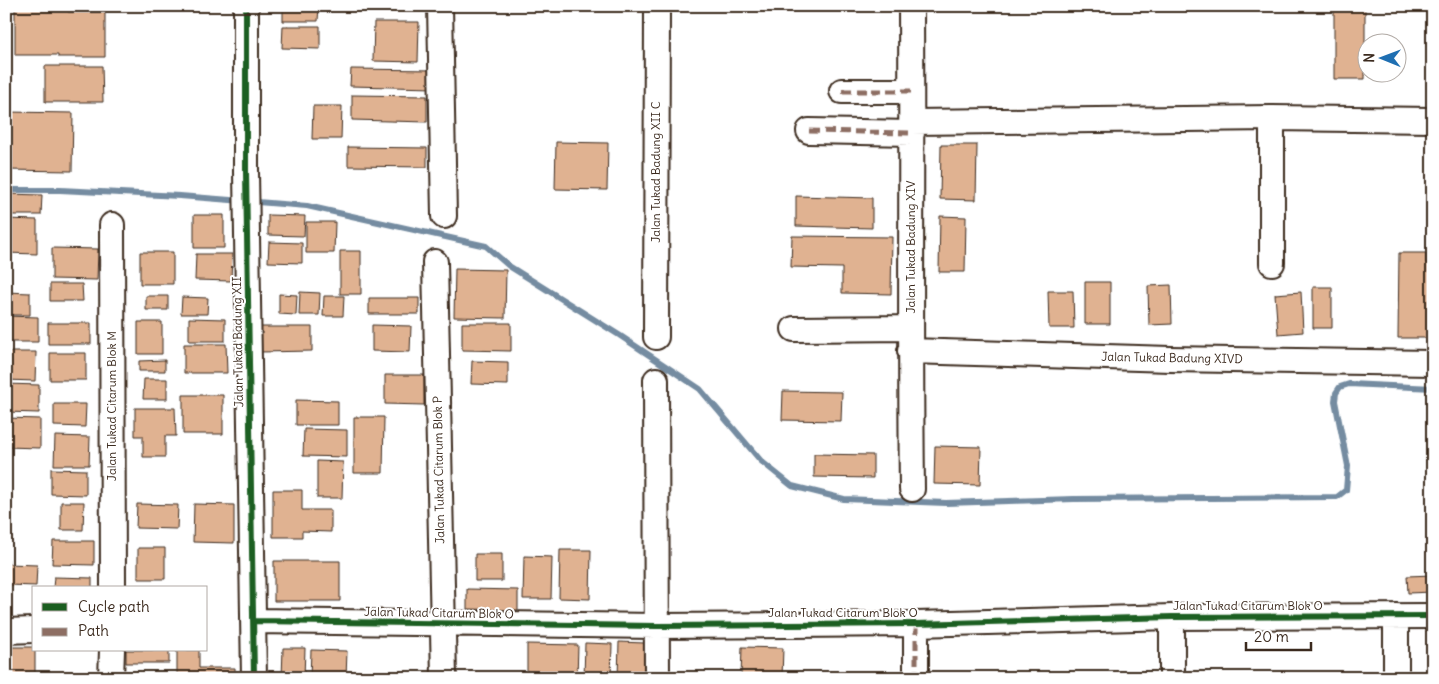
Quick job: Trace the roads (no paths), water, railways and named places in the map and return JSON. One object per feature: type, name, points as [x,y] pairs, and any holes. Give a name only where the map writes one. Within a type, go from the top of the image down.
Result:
[{"type":"street","name":"Jalan Tukad Badung XII","points":[[246,6],[246,172],[254,678]]},
{"type":"street","points":[[440,6],[444,216]]},
{"type":"street","name":"Jalan Tukad Badung XII C","points":[[656,338],[657,6]]},
{"type":"street","name":"Jalan Tukad Badung XIV","points":[[911,6],[910,351],[912,489]]},
{"type":"street","points":[[842,91],[911,91]]},
{"type":"street","points":[[1272,118],[1272,263]]},
{"type":"street","points":[[809,131],[1272,118],[1433,120]]},
{"type":"street","name":"Jalan Tukad Citarum Blok M","points":[[112,224],[113,586]]},
{"type":"street","name":"Jalan Tukad Citarum Blok P","points":[[435,262],[444,678]]},
{"type":"street","points":[[794,329],[911,328]]},
{"type":"street","name":"Jalan Tukad Badung XIVD","points":[[910,351],[1170,359],[1433,363]]},
{"type":"street","points":[[656,380],[657,678]]},
{"type":"street","points":[[1396,616],[1396,678]]},
{"type":"street","name":"Jalan Tukad Citarum Blok O","points":[[254,621],[657,626],[916,624],[1172,617],[1433,616]]},
{"type":"street","points":[[1172,617],[1172,678]]},
{"type":"street","points":[[916,624],[916,678]]},
{"type":"street","points":[[6,631],[32,630]]},
{"type":"street","points":[[111,678],[112,652]]},
{"type":"waterway","points":[[6,190],[60,190],[180,196],[307,206],[486,246],[509,266],[619,335],[700,389],[761,461],[792,486],[844,499],[946,503],[1074,499],[1337,497],[1346,490],[1348,466],[1335,401],[1336,393],[1340,387],[1349,384],[1433,388]]}]
